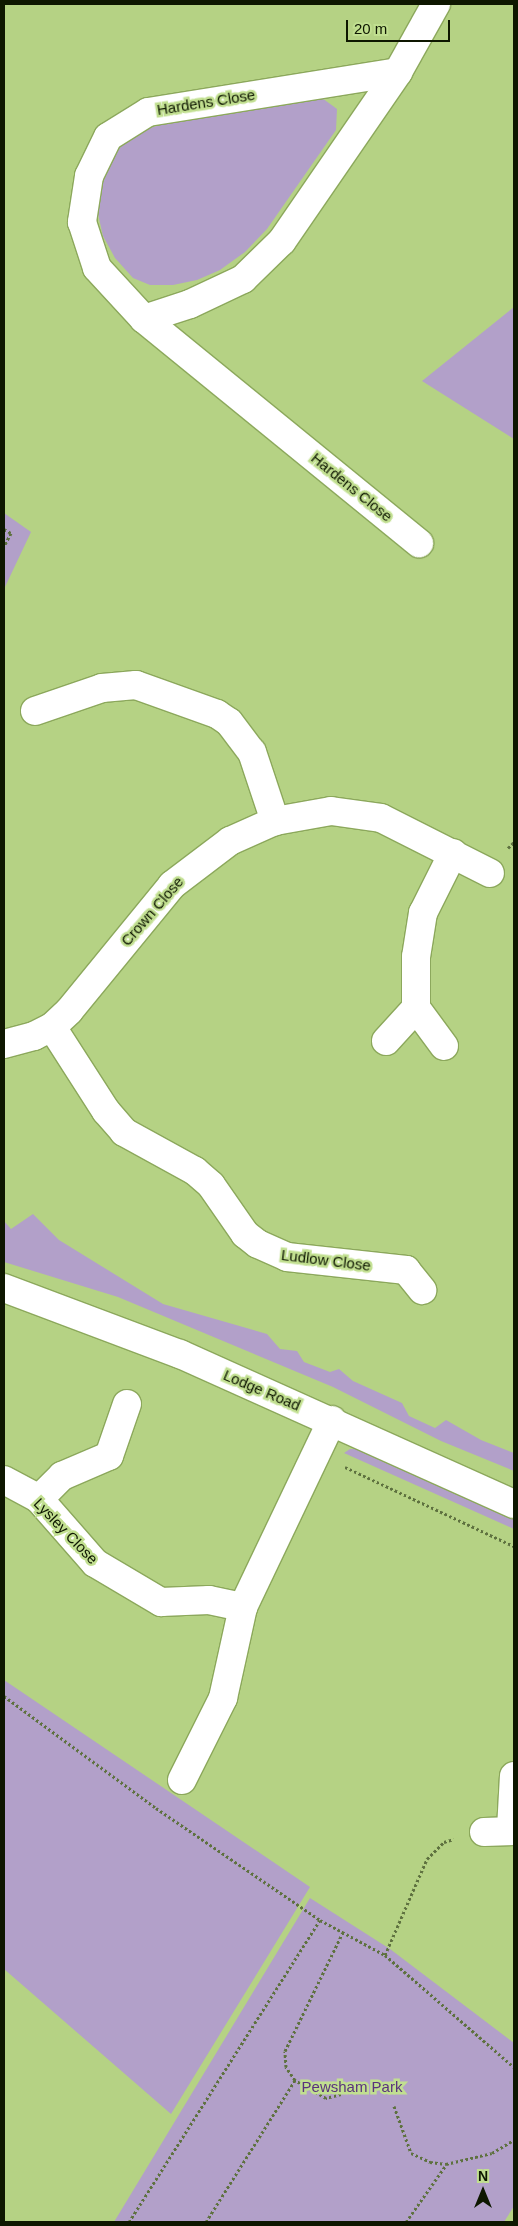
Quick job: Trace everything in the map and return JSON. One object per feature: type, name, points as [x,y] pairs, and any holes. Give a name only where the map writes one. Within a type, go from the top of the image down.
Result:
[{"type":"street","points":[[144,318],[190,304],[243,279],[282,241],[398,72],[436,4]]},
{"type":"street","name":"Hardens Close","points":[[398,72],[148,112],[108,137],[90,176],[82,222],[97,268],[144,318],[419,543]]},
{"type":"street","points":[[36,711],[102,688],[136,684],[217,714],[229,722],[252,752],[275,820]]},
{"type":"street","name":"Crown Close","points":[[4,1044],[34,1036],[52,1027],[69,1011],[172,885],[230,841],[275,820],[331,811],[357,812],[395,823],[490,873]]},
{"type":"street","points":[[444,1046],[416,1008],[417,936],[423,913],[453,853]]},
{"type":"street","points":[[386,1041],[416,1008]]},
{"type":"street","name":"Ludlow Close","points":[[52,1027],[106,1111],[124,1132],[195,1171],[210,1185],[246,1234],[258,1244],[287,1257],[415,1271]]},
{"type":"street","name":"Lodge Road","points":[[4,1288],[180,1354],[332,1420],[514,1504]]},
{"type":"street","points":[[39,1499],[62,1476],[109,1456],[127,1404]]},
{"type":"street","points":[[182,1780],[223,1698],[242,1607],[332,1420]]},
{"type":"street","name":"Lysley Close","points":[[4,1480],[39,1499],[95,1564],[161,1602],[209,1600],[242,1607]]},
{"type":"street","points":[[484,1832],[513,1830],[514,1776]]},
{"type":"path","points":[[4,528],[11,533],[4,546]]},
{"type":"path","points":[[316,1453],[514,1546]]},
{"type":"path","points":[[4,1696],[156,1808],[320,1920],[385,1955],[514,2067]]},
{"type":"path","points":[[385,1955],[427,1859],[444,1842],[484,1832]]},
{"type":"path","points":[[128,2222],[320,1920]]},
{"type":"path","points":[[341,2094],[326,2098],[295,2080],[286,2067],[285,2050],[343,1932]]},
{"type":"path","points":[[206,2222],[295,2080]]},
{"type":"path","points":[[394,2106],[411,2153],[430,2162],[446,2164],[492,2152],[514,2140]]},
{"type":"path","points":[[406,2222],[446,2164]]},
{"type":"green space","points":[[322,98],[337,109],[336,130],[267,229],[245,252],[220,270],[197,280],[173,285],[150,285],[133,278],[115,258],[103,236],[98,214],[98,192],[106,166],[123,144],[147,129],[172,121]]},
{"type":"green space","points":[[514,307],[514,439],[422,381]]},
{"type":"green space","points":[[4,513],[31,532],[4,589]]},
{"type":"green space","points":[[33,1214],[59,1240],[163,1304],[267,1334],[280,1349],[297,1351],[304,1362],[330,1372],[339,1369],[353,1381],[402,1403],[409,1416],[435,1428],[446,1420],[481,1440],[514,1453],[514,1471],[441,1441],[333,1387],[118,1297],[4,1262],[4,1221],[11,1229]]},
{"type":"green space","points":[[350,1449],[366,1449],[514,1515],[514,1529],[344,1453]]},
{"type":"green space","points":[[4,1680],[310,1887],[171,2114],[4,1969]]},
{"type":"green space","name":"Pewsham Park","points":[[310,1898],[390,1949],[514,2043],[514,2206],[504,2222],[114,2222]]}]
